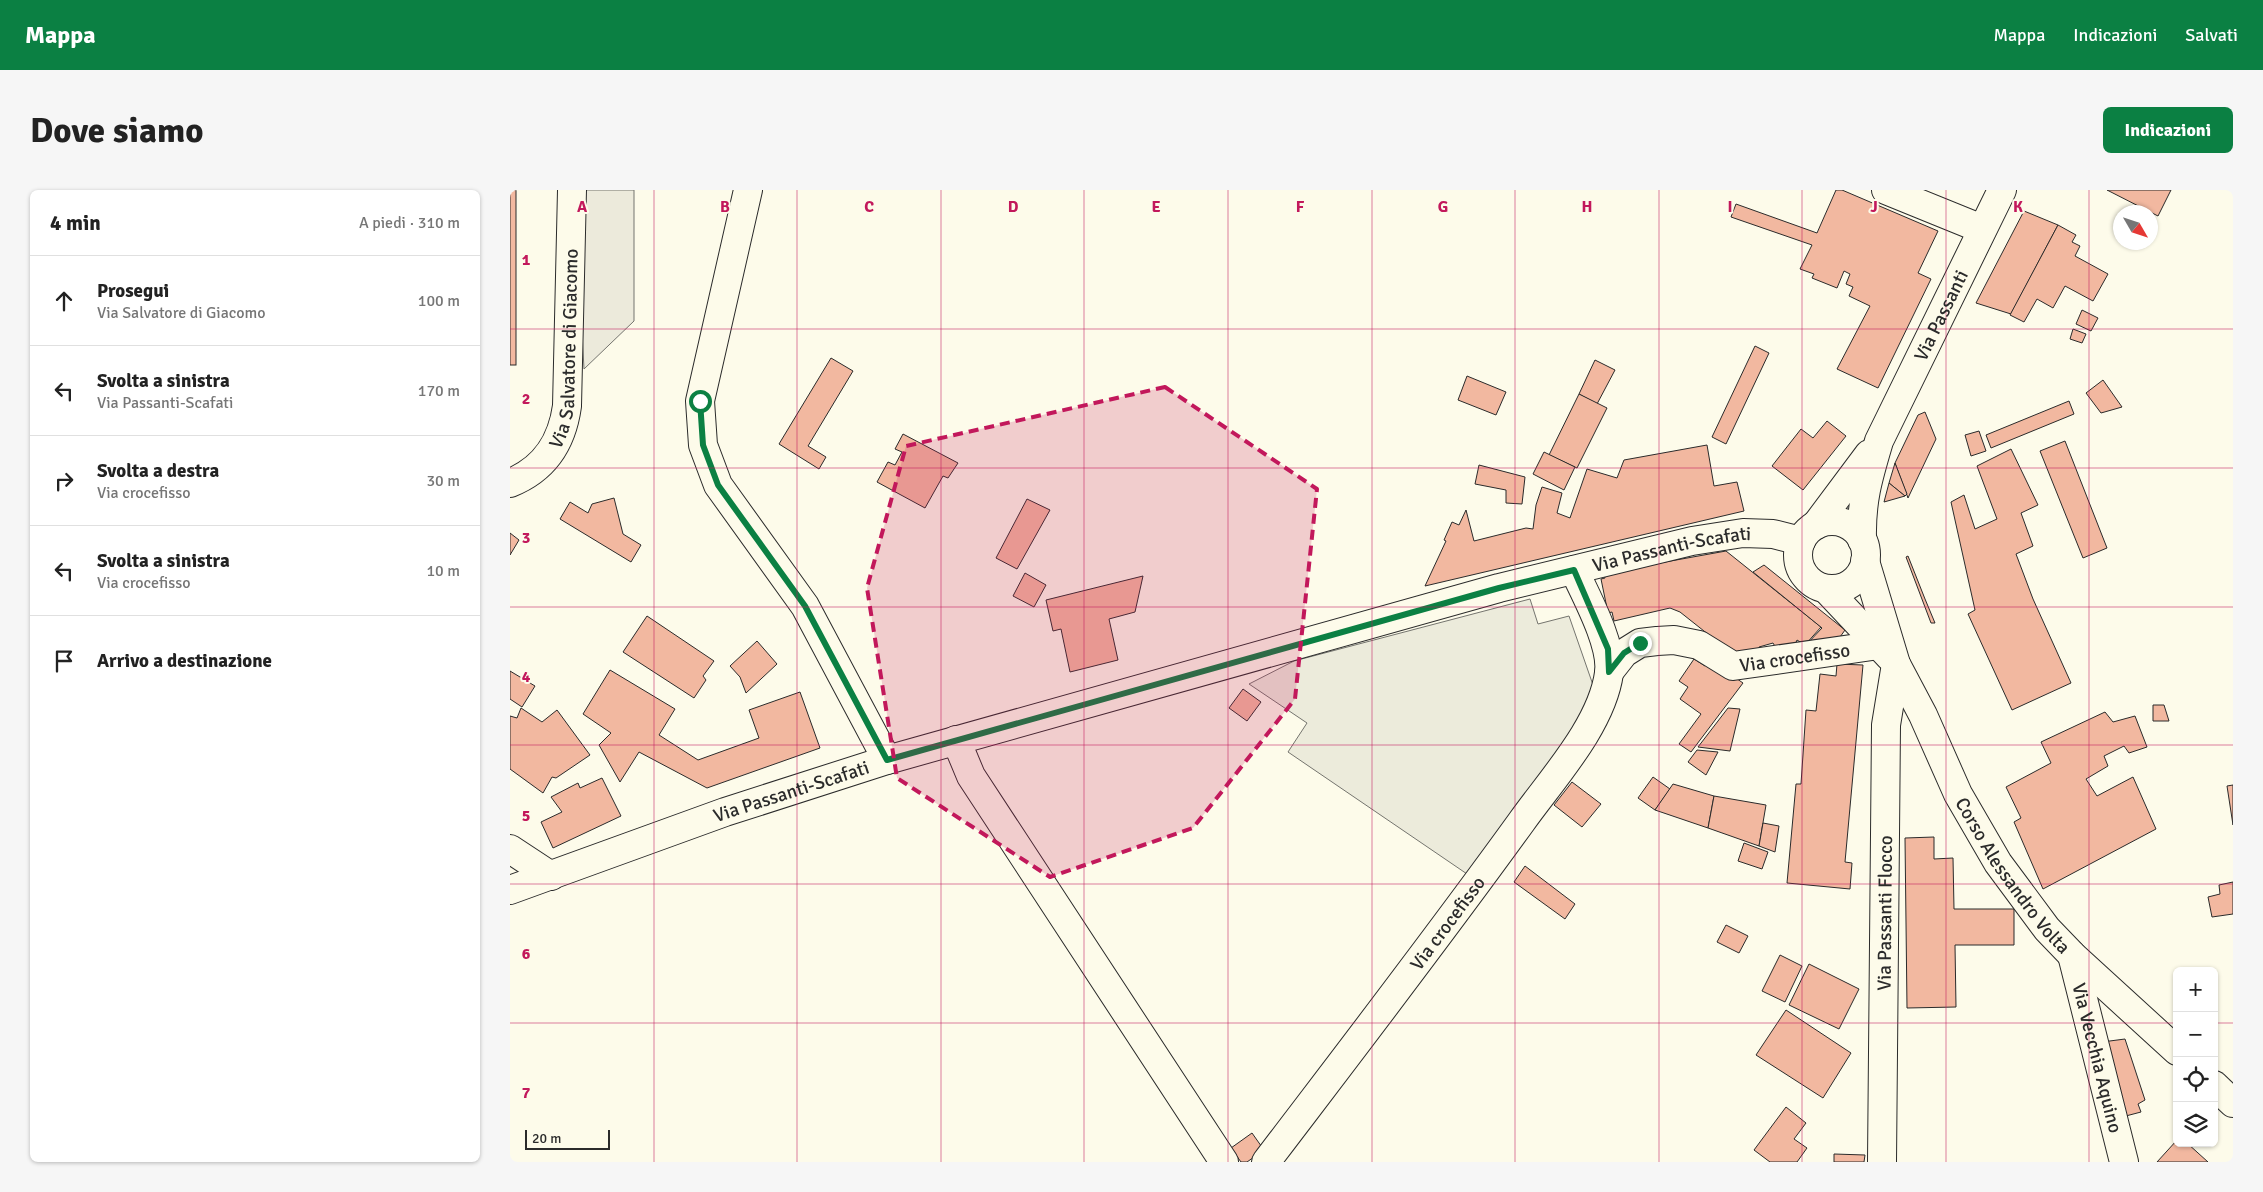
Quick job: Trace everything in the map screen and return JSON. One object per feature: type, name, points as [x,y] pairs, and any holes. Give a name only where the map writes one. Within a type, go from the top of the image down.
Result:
[{"type":"street","name":"Via Salvatore di Giacomo","points":[[510,483],[536,468],[547,458],[558,442],[564,425],[568,406],[572,190]]},
{"type":"street","points":[[748,190],[700,401],[703,445],[718,485],[805,606],[887,760]]},
{"type":"street","points":[[1886,190],[1982,229]]},
{"type":"street","name":"Via Passanti","points":[[1887,654],[1864,551],[1861,510],[1867,480],[1879,441],[2002,190]]},
{"type":"street","name":"Via Passanti","points":[[1809,533],[1879,441]]},
{"type":"street","points":[[1826,589],[1837,589],[1847,586],[1855,580],[1864,551],[1856,532],[1847,525],[1837,522],[1826,522],[1809,533],[1798,551],[1798,561],[1808,580],[1826,589],[1887,654]]},
{"type":"street","name":"Via Passanti-Scafati","points":[[510,890],[725,812],[887,760],[1499,588],[1692,541],[1743,533],[1809,533]]},
{"type":"street","name":"Via crocefisso","points":[[1266,1162],[1496,858],[1581,739],[1602,700],[1609,672],[1608,649],[1574,570]]},
{"type":"street","name":"Via crocefisso","points":[[1609,672],[1624,653],[1640,643],[1657,641],[1674,640],[1699,645],[1732,666],[1887,654]]},
{"type":"street","name":"Corso Alessandro Volta","points":[[1887,654],[1922,715],[1958,794],[1998,863],[2047,929],[2072,955],[2173,1047]]},
{"type":"street","name":"Via Passanti Flocco","points":[[1882,1162],[1887,654]]},
{"type":"street","points":[[956,740],[971,776],[1224,1162]]},
{"type":"street","points":[[510,849],[550,876]]},
{"type":"street","name":"Via Vecchia Aquino","points":[[2072,955],[2124,1162]]},
{"type":"street","points":[[2218,1089],[2233,1103]]},
{"type":"highlighted area","points":[[1165,387],[1317,489],[1295,699],[1193,828],[1050,877],[897,778],[867,588],[906,446]]},
{"type":"shaded area","points":[[584,190],[634,190],[634,321],[584,369],[582,332]]},
{"type":"shaded area","points":[[1530,599],[1538,624],[1569,616],[1593,685],[1580,722],[1470,876],[1288,752],[1307,723],[1249,684],[1294,661]]},
{"type":"building","points":[[510,190],[516,190],[516,365],[510,365]]},
{"type":"building","points":[[1836,190],[1842,190],[1938,231],[1918,273],[1931,279],[1878,388],[1837,369],[1870,306],[1849,296],[1853,287],[1846,284],[1850,274],[1844,271],[1837,288],[1812,278],[1814,274],[1800,269],[1812,245],[1731,217],[1736,204],[1817,233]]},
{"type":"building","points":[[2107,190],[2171,190],[2158,216],[2158,205],[2136,205]]},
{"type":"building","points":[[2024,211],[2058,225],[2011,314],[1976,303]]},
{"type":"building","points":[[2058,225],[2076,235],[2072,242],[2080,246],[2075,256],[2108,274],[2093,301],[2065,286],[2053,308],[2037,299],[2024,322],[2010,315]]},
{"type":"building","points":[[2082,310],[2098,318],[2091,331],[2076,324]]},
{"type":"building","points":[[2073,329],[2086,334],[2082,343],[2070,339]]},
{"type":"building","points":[[1755,346],[1769,353],[1726,444],[1712,437]]},
{"type":"building","points":[[831,358],[853,371],[808,446],[826,457],[819,469],[779,444]]},
{"type":"building","points":[[1595,360],[1615,370],[1597,404],[1579,394]]},
{"type":"building","points":[[1467,376],[1506,392],[1496,415],[1458,400]]},
{"type":"building","points":[[2103,380],[2122,407],[2101,413],[2086,393]]},
{"type":"building","points":[[1579,394],[1607,408],[1577,468],[1549,455]]},
{"type":"building","points":[[2069,401],[2074,414],[1991,448],[1986,435]]},
{"type":"building","points":[[1925,412],[1936,439],[1908,498],[1895,463],[1918,415]]},
{"type":"building","points":[[1827,421],[1846,436],[1803,490],[1772,466],[1801,429],[1813,438]]},
{"type":"building","points":[[1979,431],[1986,451],[1971,456],[1965,435]]},
{"type":"building","points":[[903,434],[958,463],[948,478],[943,476],[925,508],[877,482],[888,462],[895,465],[902,452],[895,449]]},
{"type":"building","points":[[2065,441],[2107,548],[2083,558],[2040,451]]},
{"type":"building","points":[[1707,445],[1714,486],[1737,482],[1744,511],[1425,586],[1446,541],[1444,540],[1452,522],[1459,525],[1466,510],[1474,541],[1526,528],[1533,529],[1536,505],[1542,487],[1562,493],[1557,513],[1570,518],[1587,469],[1617,478],[1624,460]]},
{"type":"building","points":[[2011,449],[2038,505],[2021,513],[2033,546],[2016,554],[2033,599],[2071,683],[2012,710],[1968,614],[1975,610],[1951,502],[1964,495],[1975,529],[1997,519],[1977,466]]},
{"type":"building","points":[[1544,452],[1575,467],[1564,490],[1533,474]]},
{"type":"building","points":[[1895,463],[1907,494],[1905,496],[1889,483]]},
{"type":"building","points":[[1479,465],[1525,477],[1522,504],[1506,503],[1506,490],[1475,484]]},
{"type":"building","points":[[1889,483],[1905,496],[1884,502]]},
{"type":"building","points":[[614,498],[623,534],[641,545],[631,562],[560,519],[570,502],[588,513],[592,504]]},
{"type":"building","points":[[1027,499],[1050,510],[1017,569],[996,558]]},
{"type":"building","points":[[510,533],[519,540],[510,555]]},
{"type":"building","points":[[1726,551],[1821,627],[1805,645],[1797,640],[1795,645],[1776,648],[1773,643],[1759,647],[1761,656],[1738,658],[1680,612],[1670,608],[1614,621],[1612,612],[1608,613],[1601,579],[1605,578],[1604,573]]},
{"type":"building","points":[[1908,556],[1935,623],[1931,623],[1906,557]]},
{"type":"building","points":[[1764,565],[1845,630],[1833,647],[1806,645],[1822,628],[1753,572]]},
{"type":"building","points":[[1025,573],[1046,585],[1034,607],[1013,596]]},
{"type":"building","points":[[1143,576],[1135,612],[1109,619],[1118,660],[1070,672],[1061,629],[1053,631],[1046,600]]},
{"type":"building","points":[[647,616],[714,661],[703,676],[706,680],[694,698],[623,652]]},
{"type":"building","points":[[757,641],[777,664],[746,693],[740,677],[730,666]]},
{"type":"building","points":[[1694,659],[1705,666],[1710,660],[1743,683],[1691,752],[1679,744],[1701,714],[1680,699],[1688,687],[1679,681]]},
{"type":"building","points":[[1837,664],[1863,665],[1845,862],[1852,863],[1850,889],[1787,883],[1796,784],[1801,784],[1806,710],[1816,711],[1820,674],[1836,676]]},
{"type":"building","points":[[610,670],[675,709],[659,735],[698,760],[759,738],[749,710],[800,692],[820,748],[707,788],[639,752],[620,782],[599,745],[611,733],[583,714]]},
{"type":"building","points":[[510,671],[535,686],[522,707],[510,699]]},
{"type":"building","points":[[1243,689],[1261,702],[1247,721],[1229,708]]},
{"type":"building","points":[[2153,705],[2164,705],[2169,721],[2153,721]]},
{"type":"building","points":[[521,708],[542,722],[557,710],[590,755],[556,778],[552,777],[543,793],[510,769],[510,716],[517,718]]},
{"type":"building","points":[[1728,708],[1740,709],[1730,751],[1698,747]]},
{"type":"building","points":[[2105,712],[2113,722],[2135,716],[2147,747],[2129,753],[2124,746],[2104,756],[2108,766],[2086,779],[2097,796],[2133,777],[2156,829],[2043,889],[2014,822],[2021,818],[2006,787],[2051,763],[2041,742]]},
{"type":"building","points":[[1697,750],[1718,752],[1706,775],[1688,762]]},
{"type":"building","points":[[1653,777],[1670,789],[1655,810],[1638,798]]},
{"type":"building","points":[[602,778],[621,816],[553,848],[541,822],[562,812],[551,797],[578,783],[580,788]]},
{"type":"building","points":[[1572,782],[1601,804],[1582,827],[1554,805]]},
{"type":"building","points":[[1673,784],[1714,796],[1708,828],[1655,810]]},
{"type":"building","points":[[2233,785],[2233,825],[2227,786]]},
{"type":"building","points":[[1714,796],[1766,805],[1759,846],[1708,828]]},
{"type":"building","points":[[1763,823],[1779,826],[1775,852],[1759,846]]},
{"type":"building","points":[[1934,837],[1934,859],[1953,858],[1954,909],[2014,909],[2014,945],[1955,945],[1956,1007],[1907,1008],[1905,838]]},
{"type":"building","points":[[1744,843],[1768,852],[1762,869],[1738,861]]},
{"type":"building","points":[[1525,866],[1575,904],[1565,919],[1514,882]]},
{"type":"building","points":[[2233,882],[2233,914],[2212,917],[2208,897],[2220,894],[2219,885]]},
{"type":"building","points":[[1726,925],[1748,936],[1739,953],[1717,942]]},
{"type":"building","points":[[1780,955],[1802,966],[1785,1002],[1762,991]]},
{"type":"building","points":[[1809,964],[1859,989],[1839,1029],[1789,1005]]},
{"type":"building","points":[[1786,1010],[1851,1053],[1823,1098],[1756,1055]]},
{"type":"building","points":[[2125,1039],[2145,1100],[2138,1104],[2141,1112],[2122,1117],[2102,1042]]},
{"type":"building","points":[[1786,1107],[1806,1123],[1794,1139],[1807,1148],[1797,1162],[1770,1162],[1754,1150]]},
{"type":"building","points":[[1252,1133],[1264,1150],[1247,1162],[1241,1162],[1231,1148]]},
{"type":"building","points":[[2173,1144],[2173,1147],[2191,1147],[2208,1162],[2157,1162]]},
{"type":"building","points":[[1834,1154],[1865,1155],[1864,1162],[1834,1162]]},
{"type":"route","points":[[700,401],[703,445],[718,485],[805,606],[887,760],[1499,588],[1574,570],[1608,649],[1609,672],[1624,653],[1640,643]]}]
